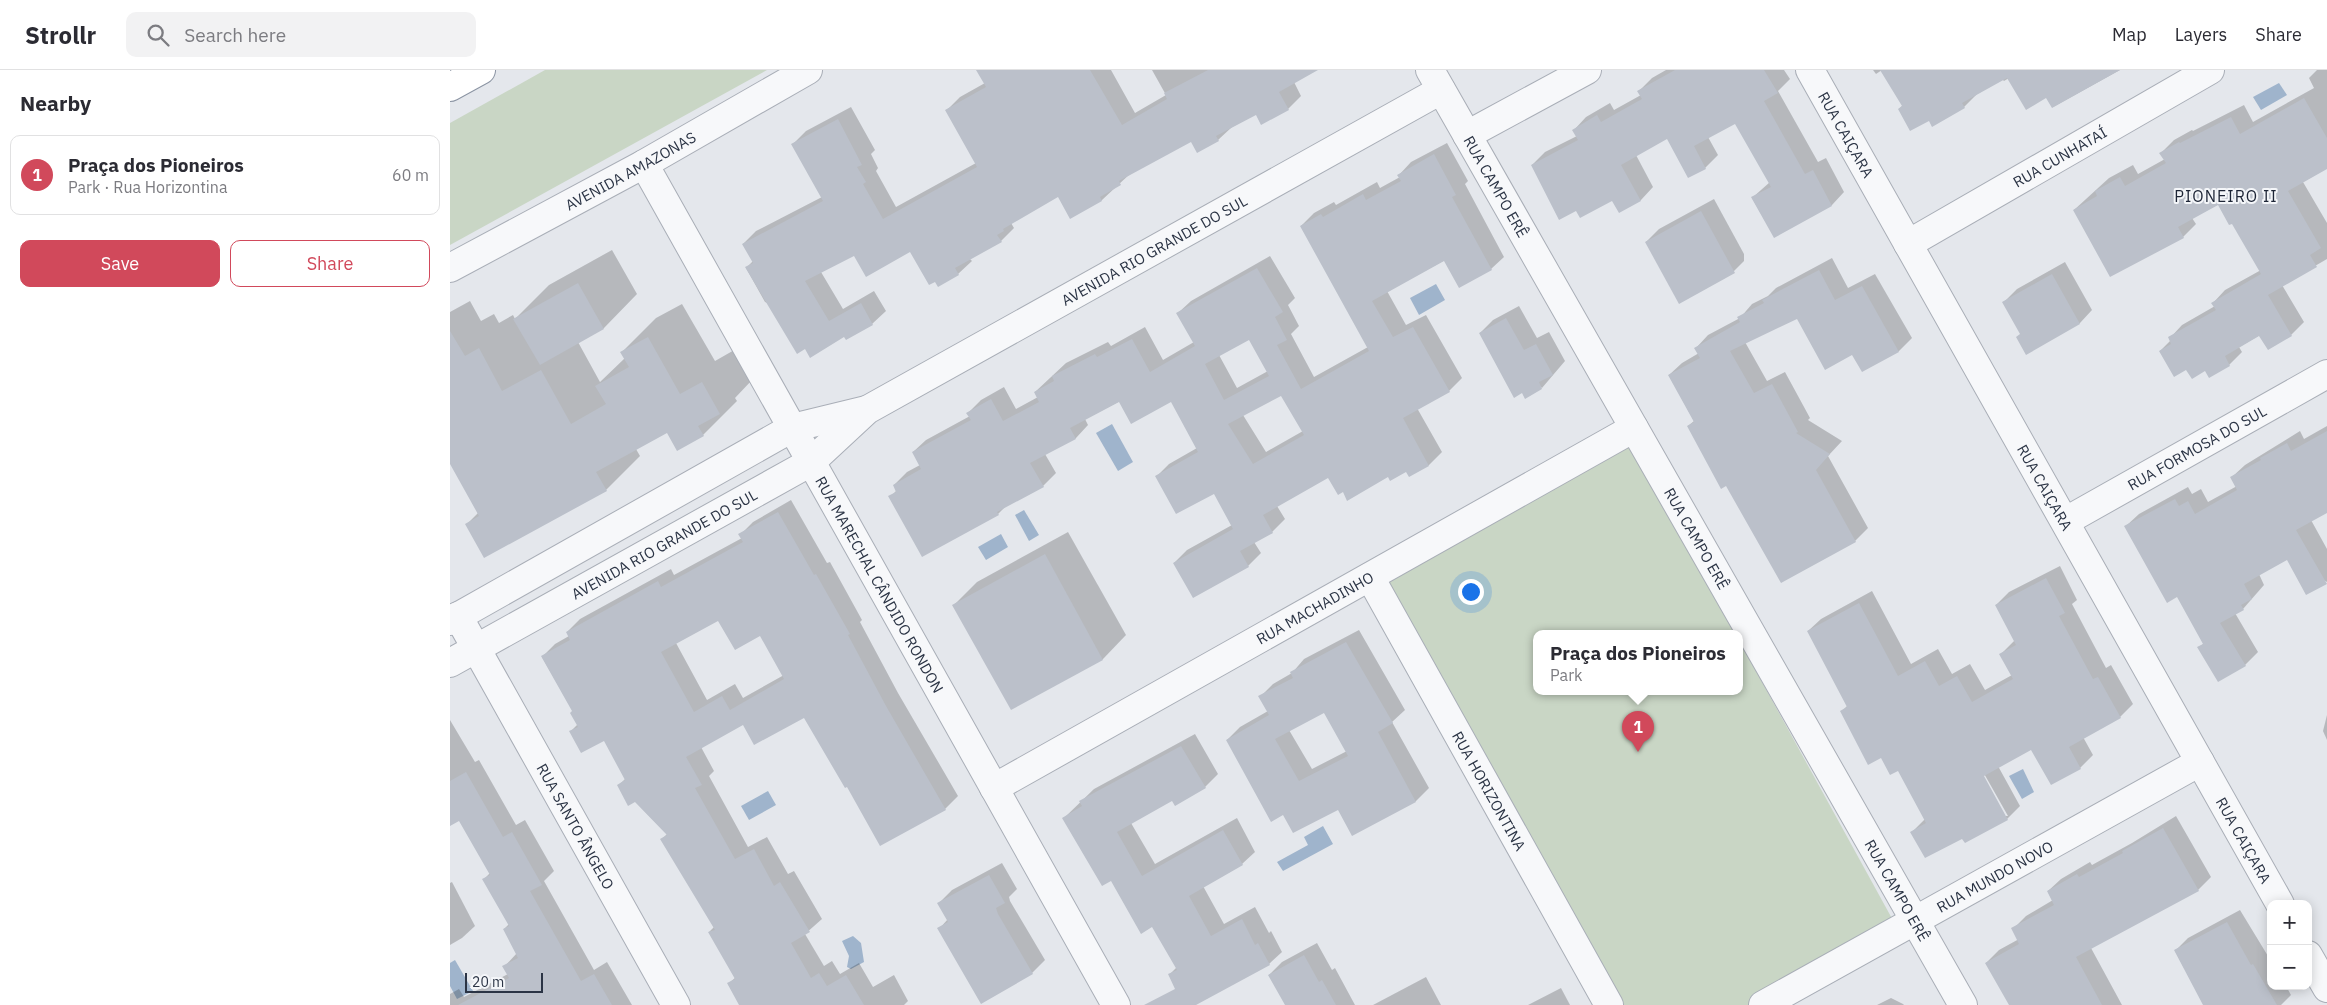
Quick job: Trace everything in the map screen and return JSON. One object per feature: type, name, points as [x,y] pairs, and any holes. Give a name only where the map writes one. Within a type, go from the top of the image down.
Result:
[{"type":"highway","points":[[450,87],[481,70]]},
{"type":"street","name":"AVENIDA AMAZONAS","points":[[450,268],[644,164],[808,70]]},
{"type":"street","points":[[1467,136],[1587,70]]},
{"type":"street","name":"RUA CAIÇARA","points":[[1810,70],[2066,520],[2278,900]]},
{"type":"street","name":"RUA CUNHATAÍ","points":[[1908,244],[2210,70]]},
{"type":"street","name":"RUA CAMPO ERÊ","points":[[1436,80],[1963,1005]]},
{"type":"street","name":"AVENIDA RIO GRANDE DO SUL","points":[[450,663],[811,462],[867,410],[1436,80]]},
{"type":"street","name":"RUA MARECHAL CÂNDIDO RONDON","points":[[644,164],[1116,1005]]},
{"type":"street","name":"RUA FORMOSA DO SUL","points":[[2066,520],[2327,374]]},
{"type":"street","name":"AVENIDA RIO GRANDE DO SUL","points":[[454,619],[792,428],[867,410]]},
{"type":"street","name":"RUA MACHADINHO","points":[[994,788],[1634,428]]},
{"type":"street","name":"RUA HORIZONTINA","points":[[1370,577],[1608,1005]]},
{"type":"street","name":"RUA SANTO ÂNGELO","points":[[454,619],[476,649],[676,1005]]},
{"type":"street","name":"RUA MUNDO NOVO","points":[[1763,1005],[2200,762]]},
{"type":"street","points":[[2312,962],[2327,988]]},
{"type":"green space","points":[[545,70],[767,70],[450,245],[450,123]]},
{"type":"green space","points":[[1629,440],[1733,630],[1533,630],[1533,695],[1743,695],[1743,647],[1895,924],[1749,1005],[1616,1005],[1379,580]]},
{"type":"water","points":[[2279,83],[2287,95],[2261,110],[2253,97]]},
{"type":"water","points":[[1436,284],[1445,300],[1419,315],[1410,298]]},
{"type":"water","points":[[1112,424],[1133,462],[1118,471],[1096,433]]},
{"type":"water","points":[[1024,510],[1039,535],[1029,541],[1015,515]]},
{"type":"water","points":[[1001,534],[1008,547],[986,560],[978,547]]},
{"type":"water","points":[[2023,769],[2034,792],[2022,799],[2009,776]]},
{"type":"water","points":[[768,791],[776,805],[749,820],[741,806]]},
{"type":"water","points":[[1323,826],[1333,844],[1283,871],[1277,862],[1308,845],[1304,837]]},
{"type":"water","points":[[853,936],[861,943],[864,962],[851,969],[847,967],[849,956],[842,941]]},
{"type":"water","points":[[455,960],[473,991],[457,999],[450,986],[450,963]]},
{"type":"building","points":[[976,70],[1090,70],[1122,125],[1167,99],[1164,93],[1208,70],[1318,70],[1279,92],[1289,110],[1261,125],[1256,115],[1216,136],[1219,141],[1197,153],[1191,142],[1119,181],[1121,185],[1100,197],[1102,201],[1070,219],[1058,197],[1003,229],[1004,231],[997,235],[1002,242],[955,268],[959,275],[938,287],[935,282],[929,285],[910,252],[866,277],[854,256],[805,281],[829,321],[861,303],[873,325],[846,340],[844,337],[810,358],[805,349],[797,354],[745,267],[753,263],[742,244],[823,201],[791,144],[838,119],[862,165],[857,167],[866,182],[863,184],[883,219],[977,167],[945,110],[986,87]]},
{"type":"building","points":[[1675,70],[1764,70],[1778,93],[1764,101],[1805,174],[1813,170],[1832,206],[1774,238],[1751,197],[1771,187],[1735,124],[1694,146],[1706,169],[1688,178],[1667,139],[1621,165],[1641,201],[1619,213],[1612,201],[1580,218],[1576,211],[1559,220],[1531,165],[1578,140],[1572,130],[1597,115],[1601,122],[1642,99],[1637,91]]},
{"type":"building","points":[[1880,70],[2120,70],[2052,108],[2046,98],[2026,110],[2007,78],[1962,103],[1965,108],[1932,127],[1929,121],[1910,131],[1898,109],[1902,106]]},
{"type":"building","points":[[2304,98],[2327,138],[2327,169],[2288,191],[2321,248],[2310,255],[2317,267],[2268,295],[2292,336],[2268,350],[2259,336],[2225,356],[2230,366],[2209,378],[2205,371],[2192,379],[2186,370],[2174,377],[2159,351],[2171,344],[2168,337],[2216,310],[2211,303],[2261,274],[2232,224],[2229,225],[2218,205],[2178,227],[2184,238],[2110,277],[2073,210],[2097,196],[2095,191],[2120,177],[2125,186],[2166,163],[2159,153],[2179,142],[2231,117],[2240,134]]},
{"type":"building","points":[[1434,154],[1456,195],[1452,197],[1492,270],[1459,288],[1444,261],[1372,301],[1393,337],[1413,327],[1450,392],[1403,418],[1429,466],[1409,477],[1406,472],[1390,481],[1388,477],[1347,501],[1343,492],[1338,495],[1328,478],[1263,515],[1273,533],[1240,551],[1249,567],[1193,598],[1173,563],[1233,529],[1214,494],[1176,514],[1155,476],[1198,452],[1171,402],[1131,424],[1119,402],[1070,428],[1076,439],[1030,463],[1044,487],[997,512],[999,515],[922,557],[888,496],[896,492],[893,485],[921,469],[912,452],[971,420],[966,413],[991,399],[1003,421],[1039,402],[1034,392],[1054,381],[1052,376],[1095,354],[1097,357],[1132,339],[1150,372],[1195,346],[1176,313],[1257,268],[1283,312],[1275,317],[1287,340],[1277,345],[1301,389],[1369,351],[1300,226],[1321,214],[1323,217],[1363,194],[1366,200],[1401,181],[1397,175]],"holes":[[[1249,340],[1269,376],[1224,400],[1205,364]],[[1281,396],[1304,435],[1253,464],[1228,424]]]},
{"type":"building","points":[[1701,211],[1735,273],[1679,304],[1645,242]]},
{"type":"building","points":[[1819,270],[1835,300],[1862,286],[1899,352],[1862,372],[1852,355],[1825,370],[1797,319],[1730,351],[1754,393],[1772,384],[1798,432],[1796,433],[1830,454],[1816,470],[1856,542],[1781,583],[1726,486],[1721,489],[1687,426],[1694,422],[1668,375],[1700,358],[1694,348],[1740,322],[1737,317],[1764,303],[1762,300]]},
{"type":"building","points":[[2052,274],[2080,324],[2026,355],[2016,337],[2020,334],[2002,302]]},
{"type":"building","points":[[578,283],[604,329],[540,365],[513,319]]},
{"type":"building","points":[[1506,318],[1524,350],[1536,344],[1553,375],[1539,382],[1542,389],[1525,399],[1522,393],[1514,398],[1479,333]]},
{"type":"building","points":[[450,331],[465,356],[479,348],[502,391],[541,370],[571,424],[606,404],[595,386],[629,367],[620,352],[648,337],[680,394],[702,382],[720,414],[698,426],[704,436],[677,451],[667,433],[596,472],[607,491],[484,558],[465,524],[479,516],[450,464]]},
{"type":"building","points":[[2327,431],[2327,513],[2296,530],[2327,584],[2306,595],[2287,560],[2244,584],[2252,599],[2241,605],[2244,610],[2220,623],[2246,666],[2218,682],[2197,647],[2203,644],[2177,597],[2167,603],[2124,526],[2175,499],[2179,506],[2188,501],[2195,514],[2237,490],[2230,477],[2261,460],[2260,458],[2287,443],[2291,451]]},
{"type":"building","points":[[778,512],[850,634],[848,635],[886,706],[946,810],[880,846],[847,787],[845,788],[804,718],[754,745],[743,725],[686,757],[702,785],[695,788],[735,859],[754,849],[774,886],[780,882],[810,932],[791,943],[811,978],[819,973],[827,986],[846,975],[864,1005],[739,1005],[727,983],[735,979],[708,932],[715,930],[660,839],[667,835],[635,802],[628,806],[617,785],[625,780],[604,741],[581,753],[569,731],[578,727],[570,713],[572,711],[541,656],[570,640],[566,632],[658,581],[661,587],[743,542],[738,534]],"holes":[[[718,621],[735,650],[760,636],[784,679],[730,710],[722,696],[694,712],[661,652]]]},
{"type":"building","points":[[1045,554],[1103,660],[1011,710],[952,605]]},
{"type":"building","points":[[2046,578],[2065,613],[2059,616],[2093,679],[2098,677],[2121,718],[2069,747],[2081,769],[2051,785],[2031,750],[1984,776],[2008,820],[1965,843],[1962,839],[1925,858],[1910,832],[1926,823],[1898,771],[1890,775],[1881,758],[1868,765],[1840,711],[1847,707],[1807,631],[1859,603],[1898,676],[1925,661],[1939,686],[1957,676],[1972,702],[2013,679],[1999,654],[2016,645],[1995,605]]},
{"type":"building","points":[[1346,642],[1393,723],[1378,732],[1416,802],[1352,836],[1338,810],[1293,833],[1283,815],[1271,822],[1226,740],[1269,715],[1258,696],[1293,678],[1290,672]],"holes":[[[1324,713],[1348,756],[1299,781],[1275,739]]]},
{"type":"building","points":[[1181,746],[1206,788],[1175,806],[1172,801],[1117,832],[1142,876],[1223,830],[1243,865],[1189,896],[1211,936],[1242,919],[1255,945],[1258,943],[1270,965],[1196,1005],[1144,1005],[1175,989],[1168,974],[1177,970],[1152,927],[1141,934],[1111,881],[1102,886],[1062,818],[1082,806],[1079,801]]},
{"type":"building","points":[[466,772],[503,837],[512,832],[542,885],[530,891],[581,981],[594,974],[612,1005],[458,1005],[509,978],[502,966],[518,958],[503,929],[509,926],[482,879],[490,875],[459,821],[450,826],[450,781]]},
{"type":"building","points":[[2163,828],[2199,891],[2076,957],[2102,1005],[2009,1005],[1985,963],[2019,944],[2011,928],[2054,905],[2047,891],[2077,874],[2079,877]]},
{"type":"building","points":[[989,875],[1005,903],[996,908],[998,914],[1033,974],[981,1004],[937,928],[948,922],[937,903]]},
{"type":"building","points":[[2227,922],[2251,965],[2253,964],[2277,1005],[2203,1005],[2174,950]]},
{"type":"building","points":[[1304,955],[1319,982],[1322,980],[1336,1005],[1285,1005],[1268,975]]},
{"type":"place","name":"Praça dos Pioneiros","points":[[1638,752]]},
{"type":"district","name":"PIONEIRO II","points":[[2226,196]]}]
